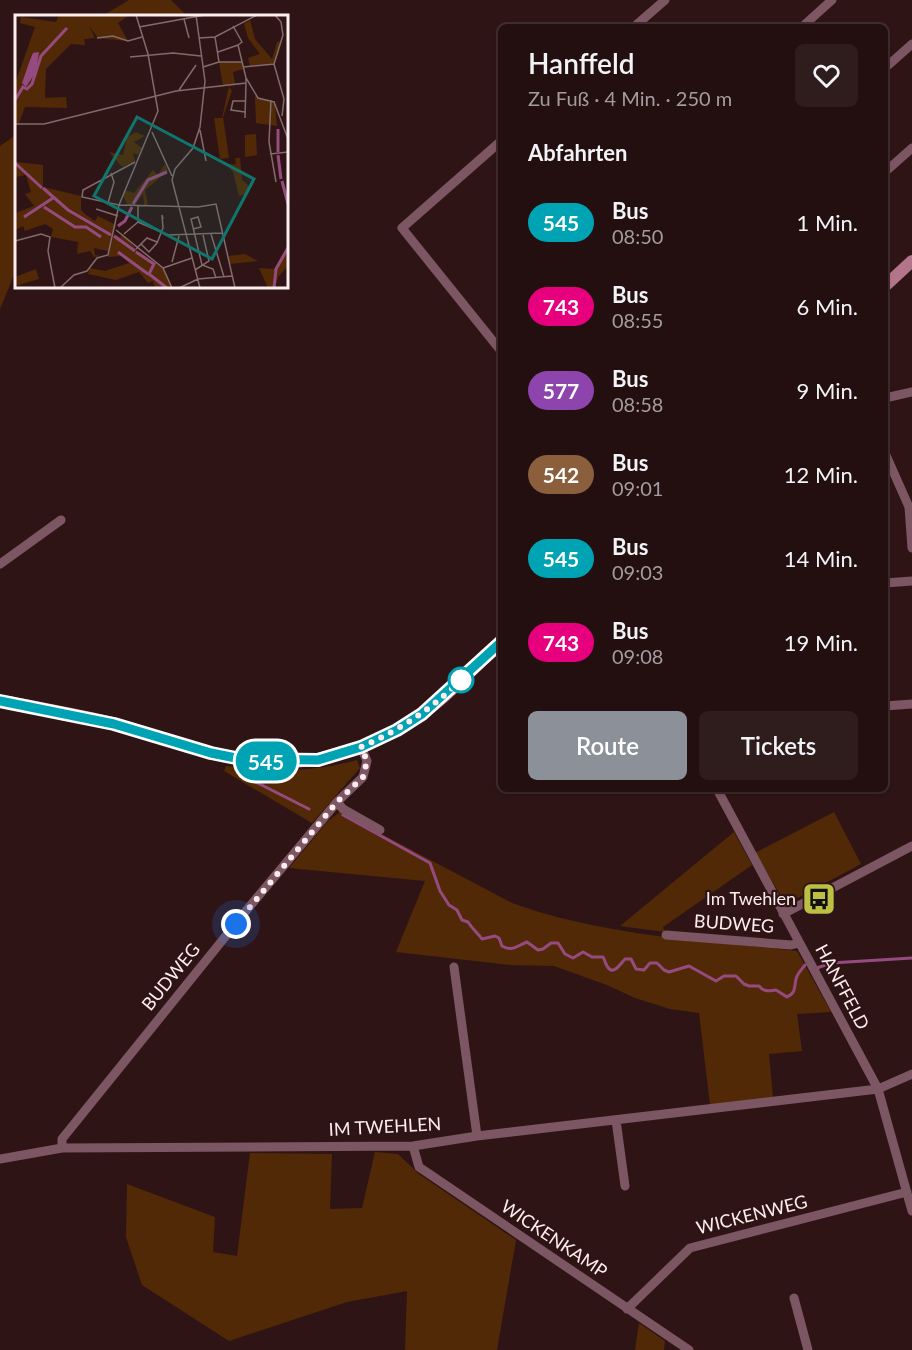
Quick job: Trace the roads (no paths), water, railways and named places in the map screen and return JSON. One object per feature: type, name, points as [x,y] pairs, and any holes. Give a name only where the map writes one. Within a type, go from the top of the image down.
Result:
[{"type":"street","points":[[637,24],[665,0]]},
{"type":"street","points":[[805,24],[832,0]]},
{"type":"street","points":[[888,65],[912,44]]},
{"type":"street","points":[[498,144],[402,228],[498,347]]},
{"type":"street","points":[[888,169],[912,148]]},
{"type":"street","points":[[888,283],[912,261]]},
{"type":"street","points":[[888,397],[912,392]]},
{"type":"street","points":[[888,460],[909,507],[912,548]]},
{"type":"street","points":[[0,564],[61,520]]},
{"type":"street","points":[[888,583],[912,581]]},
{"type":"street","points":[[0,701],[114,724],[211,753],[241,759],[318,760],[361,747],[397,730],[422,714],[498,645]]},
{"type":"street","points":[[888,706],[912,704]]},
{"type":"street","name":"BUDWEG","points":[[62,1148],[62,1139],[337,802],[363,777],[367,761],[361,747]]},
{"type":"street","name":"HANFFELD","points":[[719,792],[878,1089],[912,1211]]},
{"type":"street","points":[[337,802],[343,809],[380,830]]},
{"type":"street","points":[[783,914],[912,846]]},
{"type":"street","name":"BUDWEG","points":[[666,935],[791,945],[799,942]]},
{"type":"street","points":[[454,966],[477,1136]]},
{"type":"street","name":"IM TWEHLEN","points":[[0,1159],[62,1148],[413,1146],[477,1136],[878,1089],[912,1074]]},
{"type":"street","points":[[616,1120],[625,1186]]},
{"type":"street","name":"WICKENKAMP","points":[[413,1146],[418,1167],[689,1350]]},
{"type":"street","name":"WICKENWEG","points":[[627,1309],[690,1248],[907,1192]]},
{"type":"street","points":[[794,1298],[808,1350]]},
{"type":"waterway","points":[[246,777],[309,809]]},
{"type":"waterway","points":[[343,815],[430,863],[440,891],[449,905],[457,910],[462,920],[468,922],[482,939],[495,936],[506,948],[515,948],[527,942],[538,950],[551,943],[558,943],[565,954],[573,958],[583,952],[592,957],[603,957],[609,969],[612,970],[625,959],[631,959],[636,969],[644,970],[650,963],[657,963],[669,972],[689,966],[716,981],[724,976],[736,976],[744,984],[759,986],[766,991],[776,990],[787,997],[793,992],[797,977],[805,965]]},
{"type":"waterway","points":[[817,968],[831,963],[912,958]]},
{"type":"place","name":"Im Twehlen","points":[[819,899]]}]
